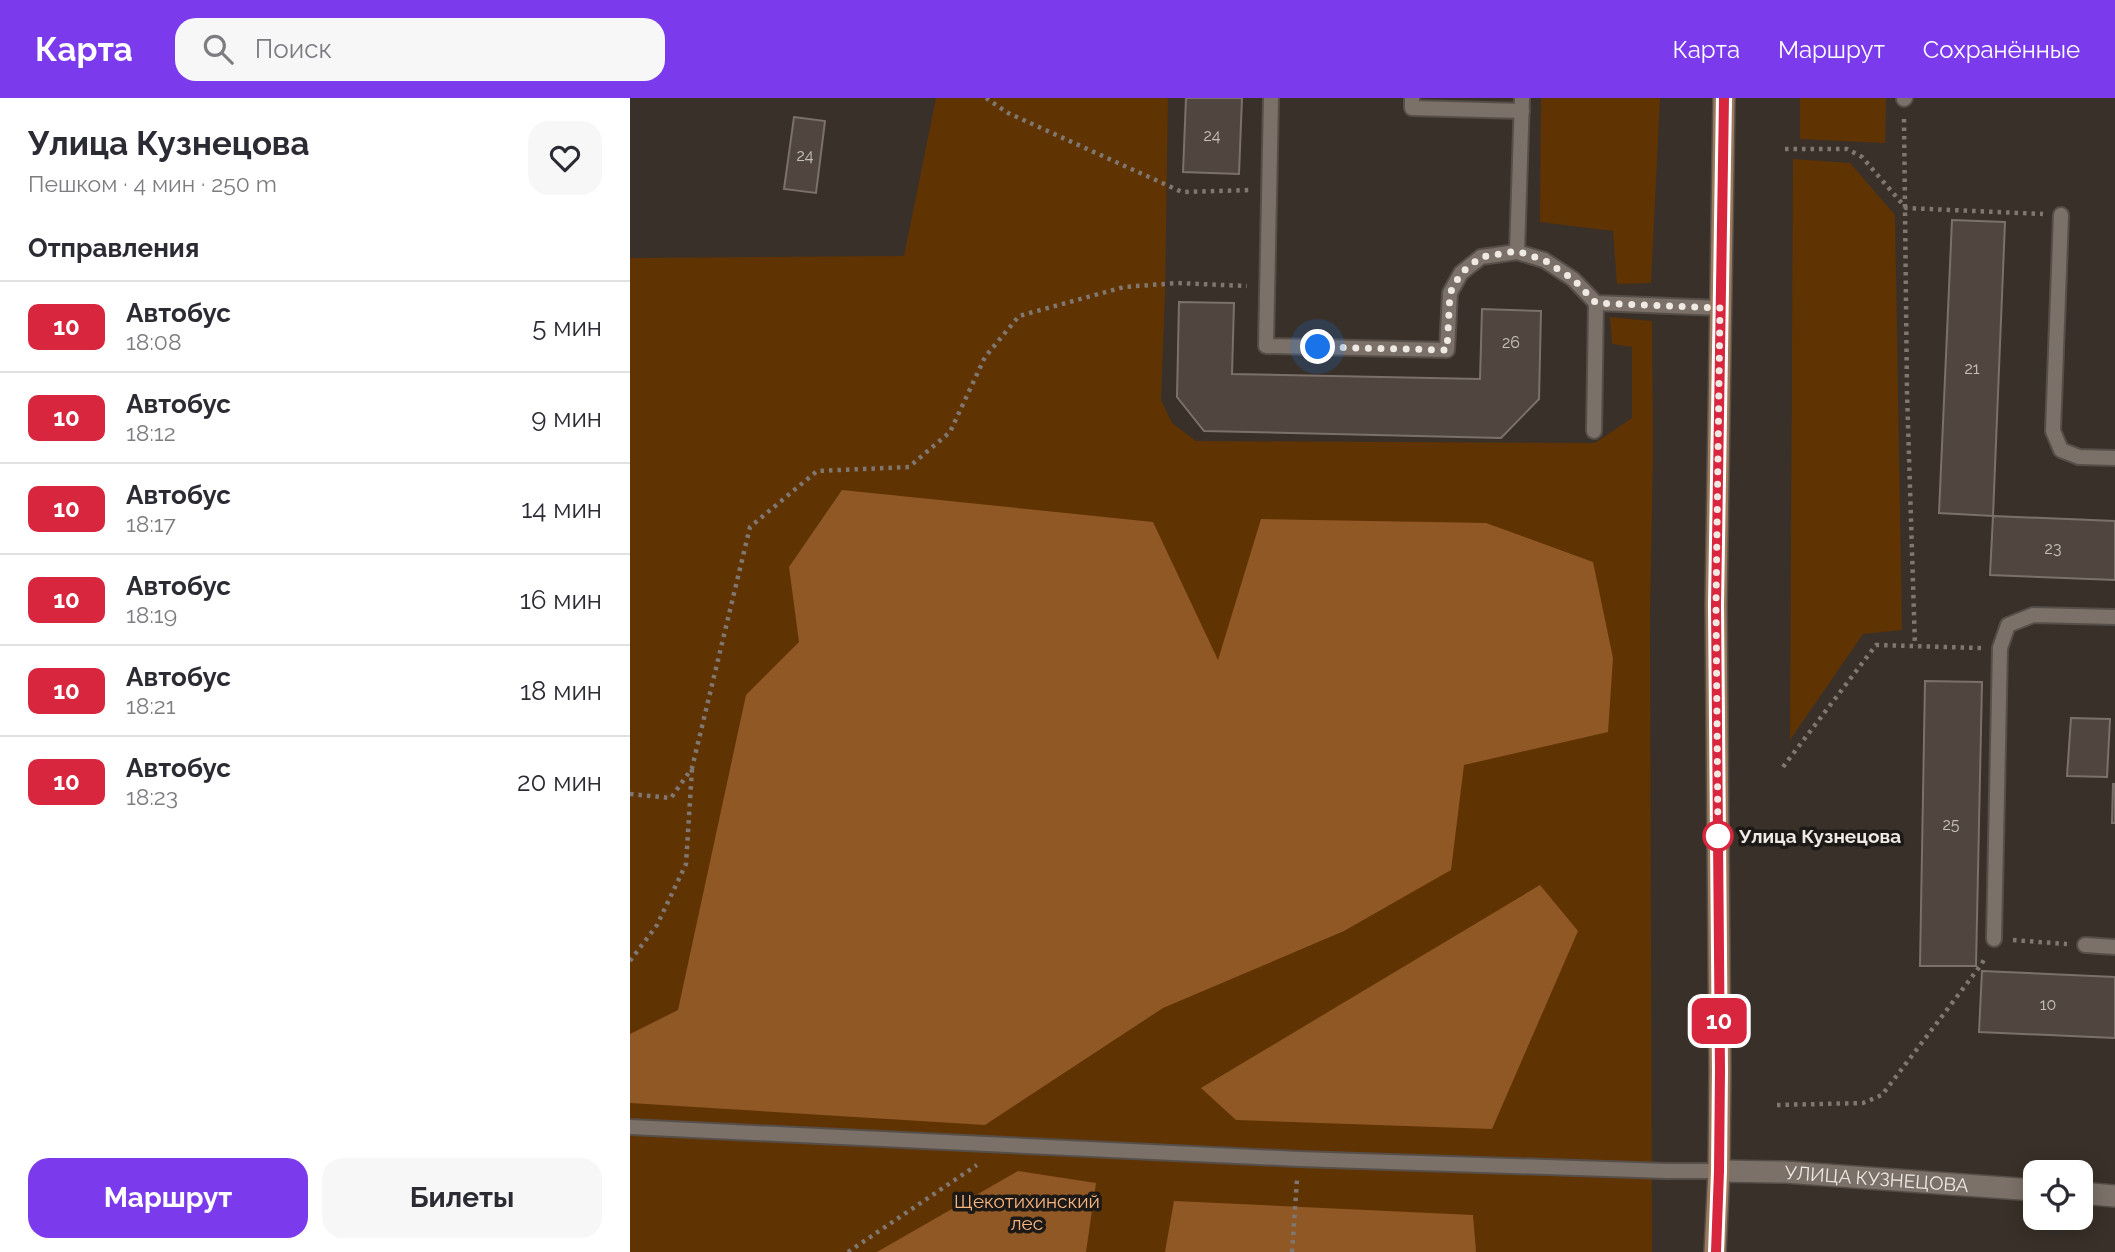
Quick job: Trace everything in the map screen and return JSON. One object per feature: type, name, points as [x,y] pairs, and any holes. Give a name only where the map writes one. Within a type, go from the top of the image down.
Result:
[{"type":"main road","points":[[1716,1252],[1719,1171],[1716,605],[1724,98]]},
{"type":"street","name":"УЛИЦА КУЗНЕЦОВА","points":[[1719,1171],[1785,1172],[2023,1189]]},
{"type":"street","points":[[2093,1195],[2115,1196]]},
{"type":"lane","points":[[1271,98],[1266,346],[1447,350],[1450,293],[1461,273],[1481,257],[1517,251],[1554,266],[1573,279],[1596,303],[1720,308]]},
{"type":"lane","points":[[1412,98],[1412,108],[1522,104],[1517,251]]},
{"type":"lane","points":[[2061,215],[2053,431],[2061,450],[2079,457],[2115,458]]},
{"type":"lane","points":[[1594,430],[1596,303]]},
{"type":"lane","points":[[1994,939],[2000,648],[2008,625],[2033,615],[2115,617]]},
{"type":"lane","points":[[2085,945],[2115,947]]},
{"type":"lane","points":[[630,1127],[1298,1159],[1719,1171]]},
{"type":"path","points":[[986,98],[1008,113],[1182,192],[1269,190]]},
{"type":"path","points":[[1905,98],[1907,393],[1915,646]]},
{"type":"path","points":[[1785,149],[1847,149],[1862,157],[1906,208],[2061,215]]},
{"type":"path","points":[[630,961],[657,925],[686,864],[692,768],[750,527],[817,471],[909,467],[950,432],[985,357],[1019,316],[1124,288],[1177,283],[1267,287]]},
{"type":"path","points":[[1783,766],[1876,645],[2000,648]]},
{"type":"path","points":[[630,794],[671,798],[692,768]]},
{"type":"path","points":[[1777,1105],[1863,1103],[1882,1095],[1981,965],[1994,939],[2085,945]]},
{"type":"path","points":[[848,1252],[1007,1145]]},
{"type":"path","points":[[1292,1252],[1298,1159]]},
{"type":"green space","points":[[936,98],[1168,98],[1161,400],[1172,423],[1196,441],[1595,443],[1632,418],[1632,347],[1612,344],[1610,317],[1652,321],[1652,1252],[630,1252],[630,258],[904,256]]},
{"type":"green space","points":[[1541,98],[1660,98],[1651,283],[1617,284],[1613,231],[1540,222]]},
{"type":"green space","points":[[1800,98],[1886,98],[1885,143],[1800,139]]},
{"type":"green space","points":[[1793,159],[1850,163],[1895,215],[1902,630],[1863,634],[1790,740]]},
{"type":"green space","points":[[842,490],[1153,522],[1218,660],[1261,519],[1486,523],[1593,562],[1613,658],[1608,732],[1464,765],[1451,870],[1344,931],[1163,1008],[985,1125],[630,1103],[630,1034],[678,1010],[746,695],[799,642],[789,567]]},
{"type":"green space","points":[[1540,885],[1578,931],[1492,1129],[1236,1120],[1201,1088]]},
{"type":"green space","name":"Щекотихинский лес","points":[[1018,1171],[1096,1183],[1086,1252],[877,1252]]},
{"type":"green space","points":[[1174,1201],[1473,1215],[1476,1252],[1165,1252]]},
{"type":"building","points":[[1186,98],[1242,98],[1239,174],[1183,172]]},
{"type":"building","points":[[794,117],[825,121],[816,193],[784,189]]},
{"type":"building","points":[[1952,220],[2005,222],[1993,516],[1939,513]]},
{"type":"building","points":[[1179,302],[1234,303],[1232,374],[1480,379],[1482,309],[1541,311],[1539,399],[1501,438],[1204,431],[1177,397]]},
{"type":"building","points":[[1993,516],[2115,521],[2115,580],[1990,575]]},
{"type":"building","points":[[1925,681],[1982,682],[1976,966],[1920,966]]},
{"type":"building","points":[[2071,718],[2110,719],[2107,777],[2067,776]]},
{"type":"building","points":[[2115,784],[2115,823],[2112,823]]},
{"type":"building","points":[[1982,971],[2115,977],[2115,1038],[1979,1032]]},
{"type":"bus line","name":"10","points":[[1716,1252],[1720,1070],[1716,605],[1724,98]]},
{"type":"place","name":"Улица Кузнецова","points":[[1718,836]]},
{"type":"route","points":[[1318,347],[1447,350],[1450,293],[1461,273],[1481,257],[1517,251],[1544,260],[1573,279],[1596,303],[1720,308],[1716,605],[1718,836]]}]
